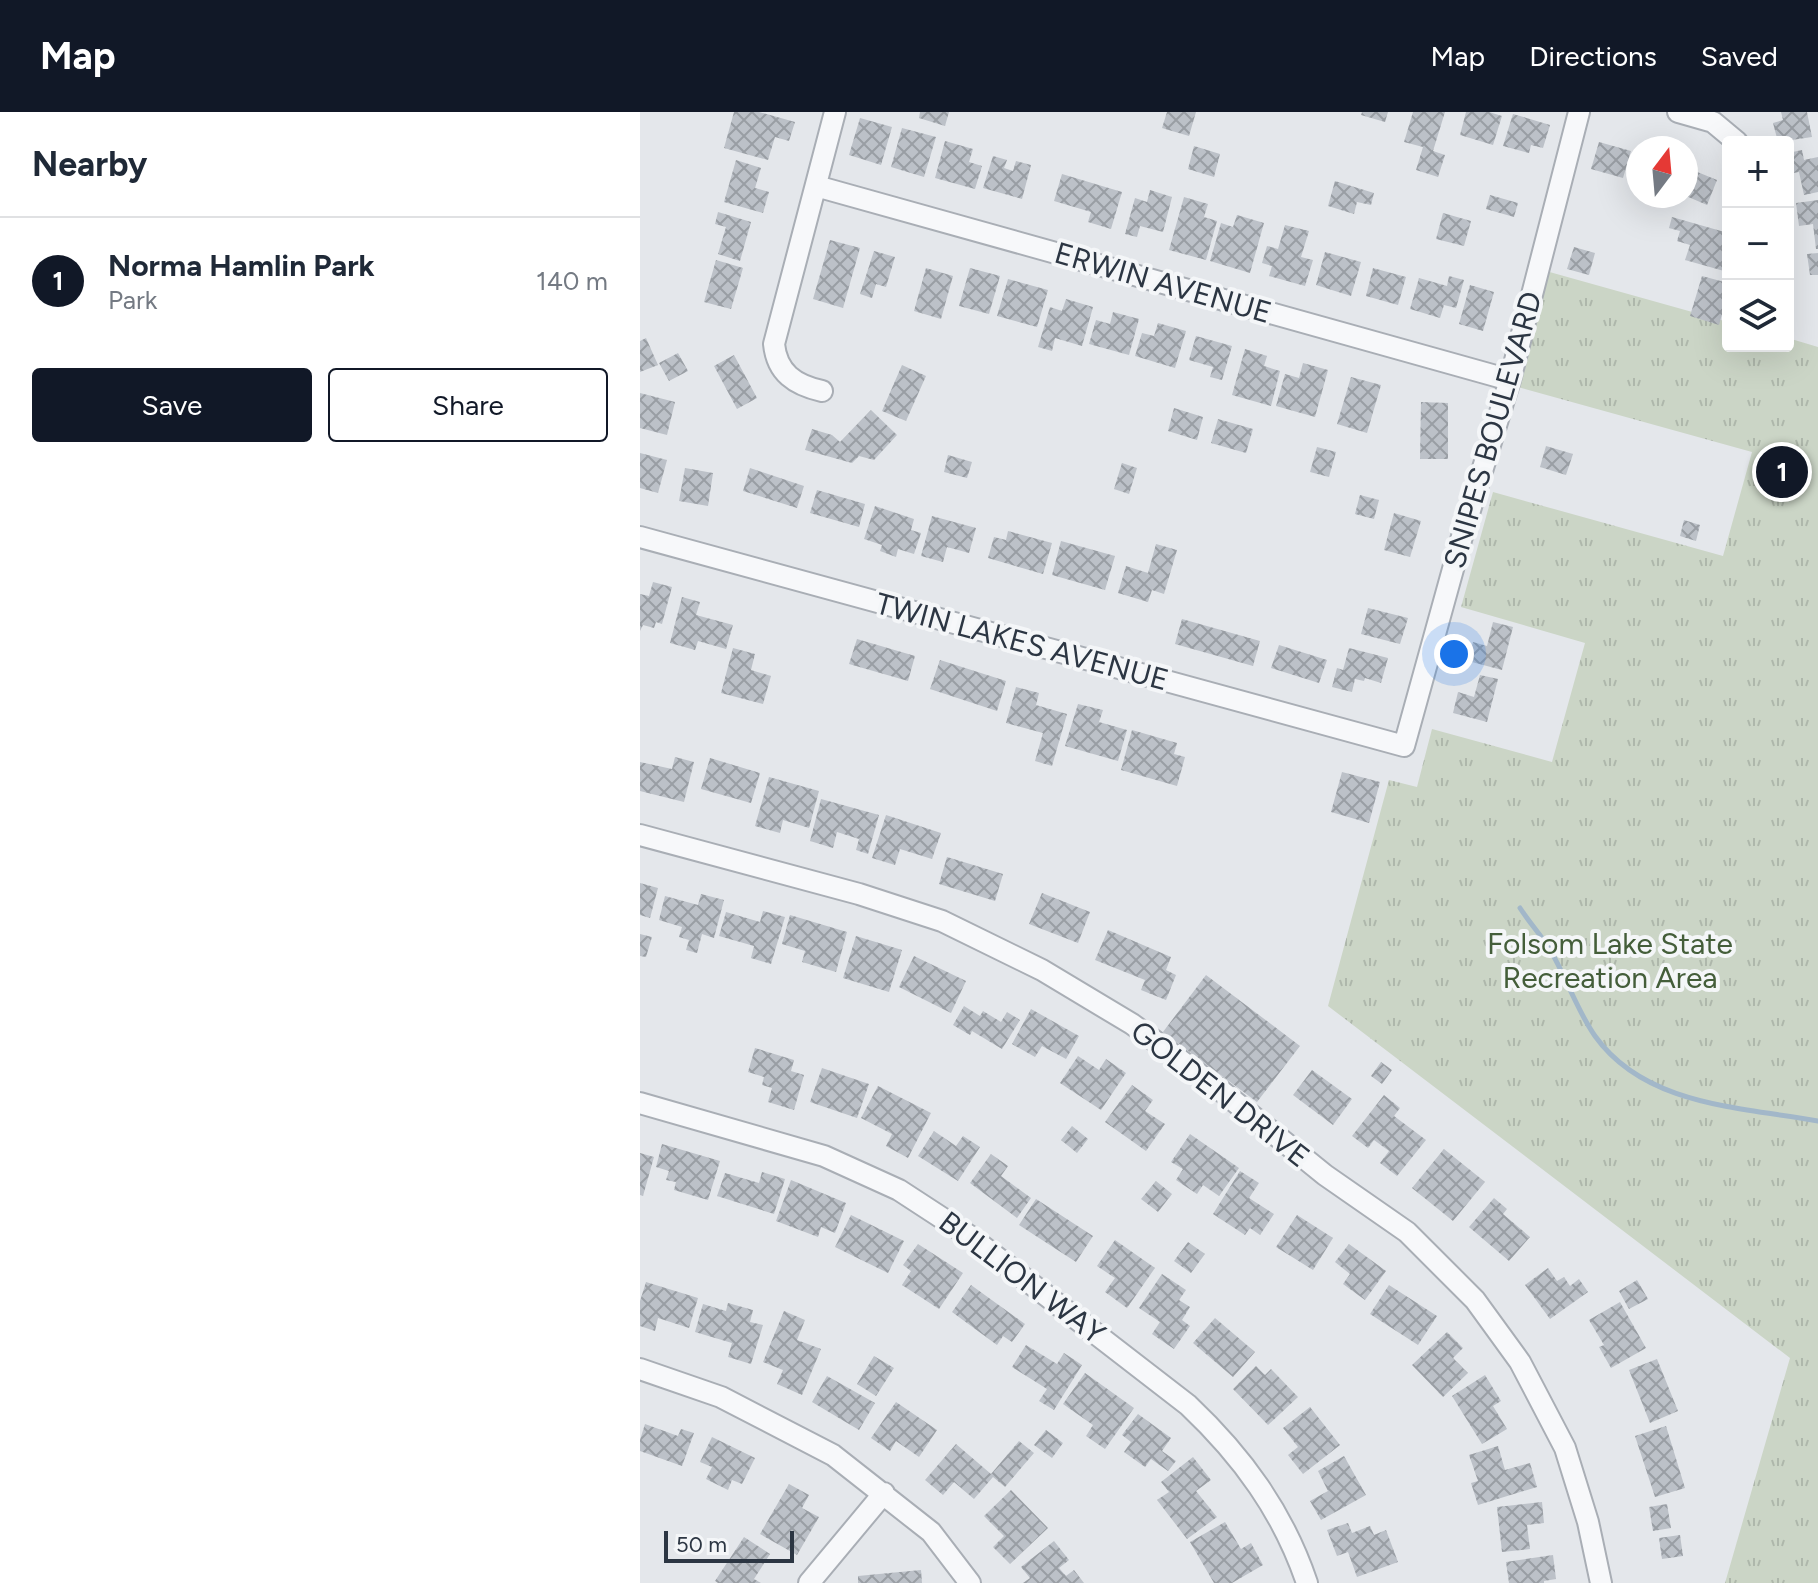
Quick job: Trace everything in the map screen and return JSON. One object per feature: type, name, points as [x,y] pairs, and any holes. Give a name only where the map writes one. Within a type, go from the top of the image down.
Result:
[{"type":"street","points":[[822,391],[789,378],[776,358],[774,344],[835,112]]},
{"type":"street","name":"SNIPES BOULEVARD","points":[[1404,746],[1463,533],[1510,380],[1579,112]]},
{"type":"street","points":[[1678,112],[1713,122],[1730,136]]},
{"type":"street","name":"ERWIN AVENUE","points":[[816,186],[1510,380]]},
{"type":"street","name":"TWIN LAKES AVENUE","points":[[640,537],[1404,746]]},
{"type":"street","name":"GOLDEN DRIVE","points":[[640,835],[859,894],[929,917],[1018,957],[1132,1024],[1219,1089],[1325,1175],[1407,1232],[1475,1300],[1513,1352],[1542,1400],[1565,1448],[1578,1485],[1601,1583]]},
{"type":"street","name":"BULLION WAY","points":[[640,1103],[824,1156],[899,1190],[968,1235],[1188,1405],[1218,1433],[1261,1487],[1282,1523],[1307,1583]]},
{"type":"street","points":[[640,1369],[721,1397],[833,1455],[931,1532],[970,1583]]},
{"type":"street","points":[[809,1583],[884,1493]]},
{"type":"green space","name":"Folsom Lake State Recreation Area","points":[[1546,271],[1722,320],[1722,352],[1794,352],[1794,340],[1818,347],[1818,1583],[1725,1583],[1790,1358],[1328,1006],[1389,780],[1417,787],[1432,729],[1552,762],[1585,643],[1461,607],[1493,492],[1723,556],[1752,452],[1514,386]]},
{"type":"building","points":[[734,112],[759,112],[795,122],[789,141],[775,137],[768,160],[724,148]]},
{"type":"building","points":[[920,112],[949,112],[945,126],[919,118]]},
{"type":"building","points":[[1167,112],[1196,112],[1189,136],[1162,128]]},
{"type":"building","points":[[1362,112],[1388,112],[1385,122],[1361,115]]},
{"type":"building","points":[[1413,112],[1445,112],[1433,151],[1445,155],[1438,177],[1416,170],[1423,147],[1404,142]]},
{"type":"building","points":[[1466,112],[1489,112],[1502,116],[1493,145],[1460,135]]},
{"type":"building","points":[[1781,112],[1807,112],[1812,137],[1794,140],[1794,136],[1776,136],[1773,123],[1783,120]]},
{"type":"building","points":[[1513,114],[1550,125],[1543,148],[1531,145],[1529,153],[1503,146]]},
{"type":"building","points":[[860,118],[892,127],[881,165],[849,155]]},
{"type":"building","points":[[902,128],[936,137],[924,177],[891,167]]},
{"type":"building","points":[[945,141],[973,149],[969,162],[982,166],[975,189],[935,178]]},
{"type":"building","points":[[1599,142],[1626,150],[1623,178],[1591,169]]},
{"type":"building","points":[[1194,146],[1220,154],[1214,177],[1188,169]]},
{"type":"building","points":[[1802,150],[1804,160],[1818,157],[1818,192],[1804,195],[1799,172],[1794,173],[1794,152]]},
{"type":"building","points":[[993,156],[1007,160],[1004,168],[1013,171],[1016,161],[1031,165],[1022,199],[983,188]]},
{"type":"building","points":[[736,160],[761,168],[755,188],[769,192],[763,213],[724,202]]},
{"type":"building","points":[[1698,172],[1717,180],[1707,205],[1698,201]]},
{"type":"building","points":[[1062,174],[1122,192],[1111,229],[1088,222],[1091,212],[1054,201]]},
{"type":"building","points":[[1335,181],[1374,193],[1371,205],[1357,202],[1354,214],[1328,206]]},
{"type":"building","points":[[1150,190],[1172,197],[1163,232],[1140,226],[1137,237],[1125,234],[1135,198],[1147,202]]},
{"type":"building","points":[[1490,195],[1518,203],[1514,217],[1486,209]]},
{"type":"building","points":[[1184,197],[1208,204],[1204,217],[1217,221],[1206,260],[1169,250]]},
{"type":"building","points":[[1818,200],[1816,249],[1813,224],[1799,226],[1796,203]]},
{"type":"building","points":[[718,212],[751,222],[740,261],[718,254],[726,227],[715,224]]},
{"type":"building","points":[[1443,213],[1471,221],[1464,246],[1436,239]]},
{"type":"building","points":[[1237,215],[1264,223],[1250,273],[1210,261],[1221,223],[1233,227]]},
{"type":"building","points":[[1672,217],[1722,231],[1722,270],[1685,260],[1690,245],[1677,241],[1680,231],[1669,228]]},
{"type":"building","points":[[1285,225],[1309,231],[1301,257],[1313,260],[1305,286],[1269,276],[1272,266],[1262,263],[1267,246],[1278,249]]},
{"type":"building","points":[[830,240],[860,248],[843,308],[813,299]]},
{"type":"building","points":[[1574,247],[1595,253],[1589,275],[1567,269]]},
{"type":"building","points":[[874,251],[895,257],[886,287],[876,284],[872,298],[860,294]]},
{"type":"building","points":[[1325,252],[1361,262],[1351,296],[1316,285]]},
{"type":"building","points":[[1818,253],[1818,275],[1810,275],[1807,254]]},
{"type":"building","points":[[716,260],[743,268],[731,309],[704,302]]},
{"type":"building","points":[[926,268],[953,276],[941,319],[914,311]]},
{"type":"building","points":[[970,268],[1000,276],[989,314],[959,306]]},
{"type":"building","points":[[1373,268],[1406,277],[1398,305],[1366,296]]},
{"type":"building","points":[[1449,276],[1464,280],[1456,308],[1444,305],[1440,318],[1410,309],[1419,278],[1447,286]]},
{"type":"building","points":[[1702,276],[1722,281],[1719,325],[1690,316]]},
{"type":"building","points":[[1008,279],[1048,290],[1037,327],[997,316]]},
{"type":"building","points":[[1470,285],[1494,292],[1483,331],[1459,324]]},
{"type":"building","points":[[1066,299],[1093,307],[1082,346],[1055,338],[1052,351],[1038,347],[1050,307],[1062,311]]},
{"type":"building","points":[[1113,312],[1139,319],[1129,355],[1089,344],[1096,320],[1110,324]]},
{"type":"building","points":[[1158,323],[1186,331],[1175,368],[1135,356],[1142,333],[1154,336]]},
{"type":"building","points":[[1196,336],[1232,346],[1222,380],[1210,377],[1213,367],[1189,360]]},
{"type":"building","points":[[646,338],[658,365],[640,372],[640,341]]},
{"type":"building","points":[[1245,349],[1267,356],[1264,366],[1280,371],[1271,406],[1232,395]]},
{"type":"building","points":[[678,353],[688,371],[669,381],[659,363]]},
{"type":"building","points":[[734,355],[757,398],[737,409],[714,366]]},
{"type":"building","points":[[1303,363],[1328,370],[1315,417],[1276,406],[1285,374],[1299,378]]},
{"type":"building","points":[[902,365],[926,376],[906,421],[882,411]]},
{"type":"building","points":[[1351,377],[1381,385],[1367,433],[1337,424]]},
{"type":"building","points":[[640,393],[675,402],[667,435],[640,428]]},
{"type":"building","points":[[1421,402],[1448,403],[1448,459],[1420,459]]},
{"type":"building","points":[[1174,408],[1203,417],[1197,440],[1168,431]]},
{"type":"building","points":[[871,410],[897,435],[874,460],[859,456],[852,463],[805,450],[812,429],[832,435],[840,442]]},
{"type":"building","points":[[1218,419],[1253,429],[1246,453],[1211,443]]},
{"type":"building","points":[[1546,446],[1573,454],[1566,475],[1540,467]]},
{"type":"building","points":[[1317,447],[1336,452],[1329,477],[1310,472]]},
{"type":"building","points":[[640,453],[667,460],[658,493],[640,488]]},
{"type":"building","points":[[948,455],[972,462],[967,478],[944,472]]},
{"type":"building","points":[[1122,463],[1137,468],[1129,494],[1114,489]]},
{"type":"building","points":[[685,468],[713,473],[708,506],[679,501]]},
{"type":"building","points":[[750,468],[804,486],[797,508],[743,491]]},
{"type":"building","points":[[817,490],[865,504],[859,527],[810,513]]},
{"type":"building","points":[[1360,495],[1379,500],[1374,519],[1355,514]]},
{"type":"building","points":[[875,506],[914,519],[911,530],[921,533],[914,554],[898,549],[896,557],[880,551],[882,545],[864,539]]},
{"type":"building","points":[[1394,513],[1421,521],[1410,557],[1384,550]]},
{"type":"building","points":[[932,516],[976,528],[969,553],[947,547],[943,562],[921,556]]},
{"type":"building","points":[[1684,520],[1700,525],[1696,541],[1680,536]]},
{"type":"building","points":[[1008,531],[1052,543],[1043,574],[988,558],[994,537],[1006,540]]},
{"type":"building","points":[[1061,541],[1115,556],[1105,590],[1052,575]]},
{"type":"building","points":[[1156,544],[1177,550],[1164,594],[1152,590],[1148,602],[1118,593],[1126,566],[1148,573]]},
{"type":"building","points":[[653,582],[672,587],[662,624],[656,622],[654,628],[643,625],[640,631],[640,594],[649,596]]},
{"type":"building","points":[[682,597],[700,602],[696,615],[733,625],[726,649],[698,641],[695,650],[670,643]]},
{"type":"building","points":[[1368,608],[1408,618],[1400,644],[1361,634]]},
{"type":"building","points":[[1182,619],[1260,641],[1253,666],[1175,644]]},
{"type":"building","points":[[1493,622],[1513,627],[1502,670],[1468,661],[1473,642],[1487,646]]},
{"type":"building","points":[[857,639],[915,656],[908,681],[849,664]]},
{"type":"building","points":[[1279,645],[1327,660],[1319,683],[1271,668]]},
{"type":"building","points":[[733,648],[755,654],[751,670],[771,676],[763,704],[721,693]]},
{"type":"building","points":[[1349,648],[1388,658],[1381,683],[1365,678],[1364,681],[1355,679],[1352,692],[1332,687],[1337,668],[1343,670]]},
{"type":"building","points":[[940,660],[1006,681],[997,711],[930,689]]},
{"type":"building","points":[[1480,675],[1498,679],[1487,722],[1453,713],[1458,692],[1474,697]]},
{"type":"building","points":[[1016,687],[1039,693],[1036,705],[1067,714],[1052,766],[1035,761],[1043,733],[1006,723]]},
{"type":"building","points":[[1078,704],[1103,710],[1099,722],[1127,730],[1118,761],[1065,746]]},
{"type":"building","points":[[1132,730],[1177,743],[1174,754],[1185,757],[1177,786],[1121,770]]},
{"type":"building","points":[[675,757],[694,762],[684,802],[640,791],[640,762],[672,769]]},
{"type":"building","points":[[710,758],[760,773],[751,803],[701,789]]},
{"type":"building","points":[[1342,772],[1380,782],[1369,823],[1331,812]]},
{"type":"building","points":[[769,777],[819,791],[809,828],[783,820],[780,833],[755,826]]},
{"type":"building","points":[[821,799],[879,815],[868,854],[856,850],[859,839],[837,832],[833,848],[810,841]]},
{"type":"building","points":[[886,815],[941,833],[932,859],[900,849],[895,865],[872,858]]},
{"type":"building","points":[[947,857],[1003,874],[995,901],[939,884]]},
{"type":"building","points":[[640,883],[658,888],[650,918],[640,915]]},
{"type":"building","points":[[1042,893],[1090,912],[1078,943],[1029,924]]},
{"type":"building","points":[[701,894],[724,900],[714,938],[702,934],[697,953],[686,950],[689,940],[679,937],[682,927],[659,920],[665,896],[698,905]]},
{"type":"building","points":[[763,911],[785,917],[771,964],[751,958],[754,946],[719,936],[726,912],[760,922]]},
{"type":"building","points":[[790,915],[847,932],[836,972],[802,962],[805,951],[782,944]]},
{"type":"building","points":[[1108,930],[1171,957],[1166,970],[1176,975],[1166,1000],[1141,990],[1145,980],[1095,960]]},
{"type":"building","points":[[640,934],[652,937],[646,957],[640,956]]},
{"type":"building","points":[[856,936],[902,950],[889,992],[843,978]]},
{"type":"building","points":[[914,956],[966,981],[951,1013],[899,987]]},
{"type":"building","points":[[1206,975],[1300,1046],[1257,1102],[1163,1032]]},
{"type":"building","points":[[964,1006],[980,1016],[983,1011],[1001,1022],[1007,1012],[1020,1020],[1002,1049],[972,1031],[970,1035],[953,1025]]},
{"type":"building","points":[[1031,1009],[1079,1036],[1066,1059],[1042,1046],[1035,1057],[1012,1044]]},
{"type":"building","points":[[755,1048],[794,1060],[791,1071],[804,1075],[794,1110],[768,1102],[772,1088],[762,1085],[764,1077],[748,1072]]},
{"type":"building","points":[[1078,1056],[1099,1070],[1106,1059],[1126,1073],[1101,1110],[1060,1083]]},
{"type":"building","points":[[1381,1062],[1392,1070],[1382,1084],[1371,1076]]},
{"type":"building","points":[[822,1068],[869,1084],[857,1118],[810,1102]]},
{"type":"building","points":[[1312,1070],[1352,1099],[1333,1125],[1293,1095]]},
{"type":"building","points":[[1132,1085],[1153,1100],[1145,1111],[1165,1124],[1146,1151],[1105,1122]]},
{"type":"building","points":[[878,1086],[931,1113],[908,1158],[886,1146],[892,1134],[861,1118]]},
{"type":"building","points":[[1384,1095],[1400,1108],[1394,1116],[1426,1140],[1397,1176],[1380,1163],[1389,1151],[1374,1140],[1368,1148],[1352,1136]]},
{"type":"building","points":[[1072,1126],[1088,1139],[1077,1153],[1061,1140]]},
{"type":"building","points":[[934,1131],[956,1146],[963,1136],[980,1147],[958,1181],[918,1156]]},
{"type":"building","points":[[1190,1134],[1239,1168],[1219,1196],[1203,1185],[1197,1194],[1176,1180],[1183,1169],[1171,1162]]},
{"type":"building","points":[[662,1144],[720,1161],[708,1200],[674,1190],[676,1182],[666,1180],[669,1171],[656,1167]]},
{"type":"building","points":[[1444,1149],[1485,1182],[1453,1221],[1412,1188]]},
{"type":"building","points":[[640,1153],[654,1157],[643,1196],[640,1195]]},
{"type":"building","points":[[991,1154],[1008,1166],[1001,1176],[1031,1198],[1017,1218],[970,1183]]},
{"type":"building","points":[[1240,1171],[1259,1183],[1249,1198],[1274,1214],[1260,1235],[1250,1228],[1245,1235],[1213,1214]]},
{"type":"building","points":[[762,1172],[785,1179],[774,1214],[717,1196],[725,1173],[759,1183]]},
{"type":"building","points":[[791,1180],[846,1203],[835,1233],[821,1227],[818,1237],[776,1221]]},
{"type":"building","points":[[1156,1181],[1172,1194],[1158,1212],[1141,1199]]},
{"type":"building","points":[[1494,1198],[1507,1209],[1503,1214],[1530,1237],[1509,1261],[1469,1227]]},
{"type":"building","points":[[1036,1199],[1093,1236],[1076,1262],[1019,1225]]},
{"type":"building","points":[[851,1215],[904,1241],[888,1273],[835,1247]]},
{"type":"building","points":[[1297,1215],[1333,1238],[1313,1270],[1276,1247]]},
{"type":"building","points":[[1115,1240],[1155,1268],[1127,1308],[1105,1292],[1115,1278],[1097,1266]]},
{"type":"building","points":[[1188,1242],[1205,1254],[1191,1273],[1174,1261]]},
{"type":"building","points":[[918,1244],[963,1273],[939,1309],[902,1285],[911,1271],[903,1265]]},
{"type":"building","points":[[1349,1244],[1386,1271],[1365,1300],[1343,1284],[1350,1274],[1335,1262]]},
{"type":"building","points":[[1548,1268],[1557,1281],[1564,1277],[1570,1286],[1579,1279],[1588,1292],[1550,1319],[1525,1285]]},
{"type":"building","points":[[1162,1274],[1186,1290],[1179,1300],[1190,1307],[1182,1320],[1190,1326],[1174,1349],[1152,1334],[1160,1322],[1139,1308]]},
{"type":"building","points":[[1637,1280],[1648,1299],[1629,1309],[1619,1291]]},
{"type":"building","points":[[646,1282],[698,1298],[689,1328],[658,1318],[655,1331],[640,1326],[640,1301]]},
{"type":"building","points":[[971,1285],[1025,1324],[1012,1342],[1003,1336],[997,1345],[952,1312]]},
{"type":"building","points":[[1389,1285],[1437,1316],[1418,1345],[1370,1314]]},
{"type":"building","points":[[1620,1302],[1646,1348],[1611,1368],[1599,1347],[1604,1345],[1589,1320]]},
{"type":"building","points":[[728,1303],[753,1310],[750,1322],[763,1325],[751,1364],[728,1357],[732,1343],[695,1332],[703,1304],[726,1311]]},
{"type":"building","points":[[784,1311],[805,1320],[797,1340],[821,1349],[802,1395],[777,1384],[783,1370],[763,1362]]},
{"type":"building","points":[[1215,1318],[1255,1352],[1233,1377],[1193,1343]]},
{"type":"building","points":[[1447,1332],[1463,1348],[1453,1358],[1468,1373],[1443,1397],[1412,1365]]},
{"type":"building","points":[[1026,1345],[1057,1364],[1064,1353],[1082,1365],[1054,1410],[1039,1401],[1047,1389],[1012,1367]]},
{"type":"building","points":[[874,1356],[894,1368],[876,1396],[857,1384]]},
{"type":"building","points":[[1657,1359],[1678,1411],[1650,1423],[1629,1370]]},
{"type":"building","points":[[1256,1366],[1265,1375],[1271,1369],[1298,1397],[1268,1425],[1233,1389]]},
{"type":"building","points":[[1085,1373],[1134,1408],[1105,1449],[1086,1436],[1093,1425],[1063,1404]]},
{"type":"building","points":[[1485,1375],[1501,1401],[1493,1406],[1507,1429],[1482,1444],[1452,1396]]},
{"type":"building","points":[[827,1376],[875,1403],[859,1430],[812,1402]]},
{"type":"building","points":[[896,1402],[937,1430],[919,1457],[896,1441],[890,1451],[871,1438]]},
{"type":"building","points":[[1310,1407],[1340,1445],[1303,1474],[1288,1455],[1298,1447],[1283,1428]]},
{"type":"building","points":[[1138,1414],[1171,1438],[1162,1451],[1176,1461],[1168,1471],[1151,1459],[1145,1467],[1124,1452],[1131,1442],[1122,1435]]},
{"type":"building","points":[[645,1424],[678,1436],[681,1429],[694,1433],[682,1466],[640,1451]]},
{"type":"building","points":[[1666,1426],[1685,1488],[1655,1497],[1635,1436]]},
{"type":"building","points":[[1046,1430],[1063,1443],[1052,1458],[1034,1445]]},
{"type":"building","points":[[712,1437],[755,1458],[742,1484],[732,1480],[728,1490],[706,1479],[712,1467],[700,1462]]},
{"type":"building","points":[[1019,1441],[1034,1453],[1005,1487],[993,1477],[974,1499],[954,1482],[943,1495],[925,1480],[956,1444],[991,1474]]},
{"type":"building","points":[[1498,1446],[1505,1470],[1530,1463],[1537,1487],[1478,1505],[1471,1483],[1478,1481],[1469,1455]]},
{"type":"building","points":[[1344,1456],[1366,1495],[1321,1520],[1310,1501],[1328,1491],[1318,1471]]},
{"type":"building","points":[[1193,1457],[1211,1480],[1196,1491],[1217,1517],[1187,1539],[1157,1500],[1169,1492],[1161,1482]]},
{"type":"building","points":[[789,1484],[809,1495],[802,1508],[819,1517],[797,1555],[760,1534]]},
{"type":"building","points":[[1011,1490],[1048,1528],[1010,1564],[993,1547],[1004,1536],[984,1516]]},
{"type":"building","points":[[1542,1502],[1544,1523],[1527,1525],[1530,1549],[1502,1552],[1497,1507]]},
{"type":"building","points":[[1667,1504],[1671,1528],[1653,1531],[1649,1507]]},
{"type":"building","points":[[1225,1522],[1241,1549],[1251,1543],[1263,1565],[1232,1583],[1214,1583],[1190,1542]]},
{"type":"building","points":[[1348,1523],[1352,1533],[1370,1526],[1374,1535],[1386,1530],[1398,1562],[1357,1577],[1348,1552],[1337,1556],[1327,1530]]},
{"type":"building","points":[[1680,1535],[1683,1556],[1662,1559],[1659,1538]]},
{"type":"building","points":[[744,1537],[770,1554],[754,1579],[761,1583],[718,1583],[715,1581]]},
{"type":"building","points":[[1054,1541],[1069,1560],[1059,1568],[1066,1576],[1074,1570],[1084,1583],[1023,1583],[1030,1578],[1021,1567]]},
{"type":"building","points":[[1553,1555],[1556,1579],[1544,1583],[1509,1583],[1506,1562]]},
{"type":"building","points":[[921,1570],[922,1583],[858,1583],[858,1576]]},
{"type":"waterway","points":[[1520,908],[1549,948],[1595,1036],[1616,1059],[1640,1077],[1696,1100],[1818,1121]]},
{"type":"place","name":"Norma Hamlin Park","points":[[1782,472]]}]
